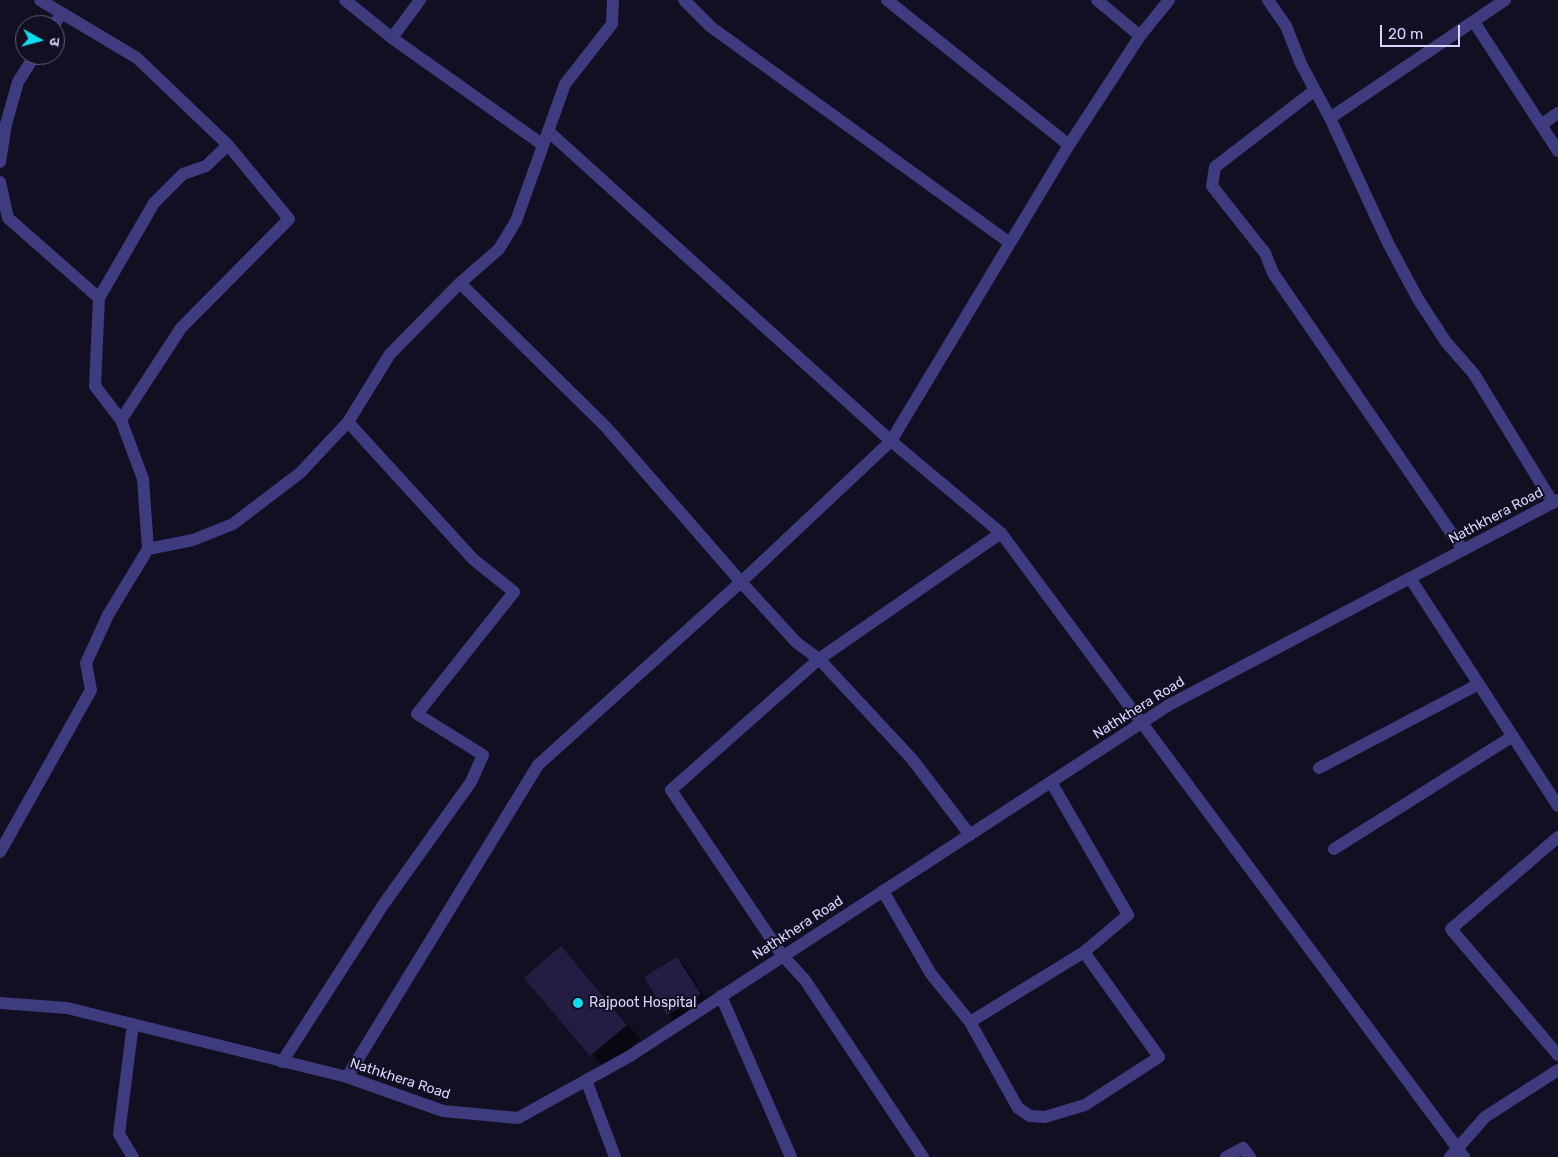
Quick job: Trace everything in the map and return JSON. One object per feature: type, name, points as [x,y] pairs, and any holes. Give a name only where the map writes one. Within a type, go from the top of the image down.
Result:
[{"type":"street","points":[[40,0],[53,15]]},
{"type":"street","points":[[345,0],[392,38],[543,145]]},
{"type":"street","points":[[392,38],[420,0]]},
{"type":"street","points":[[148,549],[193,540],[233,524],[300,473],[348,422],[390,354],[460,283],[499,249],[516,221],[565,84],[612,24],[613,0]]},
{"type":"street","points":[[684,0],[712,27],[1010,243]]},
{"type":"street","points":[[887,0],[1069,145]]},
{"type":"street","points":[[1097,0],[1140,36]]},
{"type":"street","points":[[347,1077],[538,765],[741,582],[891,440],[1069,145],[1140,36],[1169,0]]},
{"type":"street","points":[[1268,0],[1286,26],[1388,243],[1418,299],[1446,342],[1474,374],[1556,502]]},
{"type":"street","points":[[1330,118],[1504,0]]},
{"type":"street","points":[[1474,22],[1558,151]]},
{"type":"street","points":[[65,24],[137,58],[228,145],[290,220],[181,328],[121,420]]},
{"type":"street","points":[[0,162],[6,124],[18,82],[29,65]]},
{"type":"street","points":[[1315,90],[1215,166],[1212,186],[1265,253],[1273,273],[1463,550]]},
{"type":"street","points":[[1540,125],[1558,113]]},
{"type":"street","points":[[548,131],[891,440],[1001,533],[1457,1154],[1485,1117],[1558,1070]]},
{"type":"street","points":[[0,852],[91,690],[86,663],[108,615],[148,549],[144,479],[121,420],[95,386],[99,298],[154,203],[183,174],[206,166],[228,145]]},
{"type":"street","points":[[0,182],[8,218],[99,298]]},
{"type":"street","points":[[460,283],[606,427],[741,582],[797,643],[819,659],[912,759],[970,835]]},
{"type":"street","points":[[282,1062],[383,905],[471,782],[483,755],[417,714],[514,592],[474,559],[348,422]]},
{"type":"street","name":"Nathkhera Road","points":[[0,1003],[67,1008],[347,1077],[443,1111],[518,1118],[630,1056],[1169,705],[1556,502]]},
{"type":"street","points":[[923,1157],[805,980],[782,955],[671,790],[819,659],[1001,533]]},
{"type":"street","points":[[1410,578],[1558,806]]},
{"type":"street","points":[[1320,768],[1479,684]]},
{"type":"street","points":[[1334,849],[1513,736]]},
{"type":"street","points":[[970,1022],[1084,952],[1128,915],[1051,782]]},
{"type":"street","points":[[1558,837],[1451,929],[1558,1055]]},
{"type":"street","points":[[883,891],[931,974],[970,1022],[1018,1108],[1030,1116],[1045,1117],[1085,1105],[1159,1057],[1084,952]]},
{"type":"street","points":[[721,996],[791,1157]]},
{"type":"street","points":[[133,1024],[119,1134],[134,1157]]},
{"type":"street","points":[[586,1080],[615,1157]]},
{"type":"street","points":[[1226,1157],[1243,1148],[1250,1157]]},
{"type":"building","points":[[561,946],[627,1025],[590,1056],[524,978]]},
{"type":"building","points":[[677,957],[701,994],[667,1015],[644,977]]},
{"type":"place","name":"Rajpoot Hospital","points":[[578,1003]]}]
